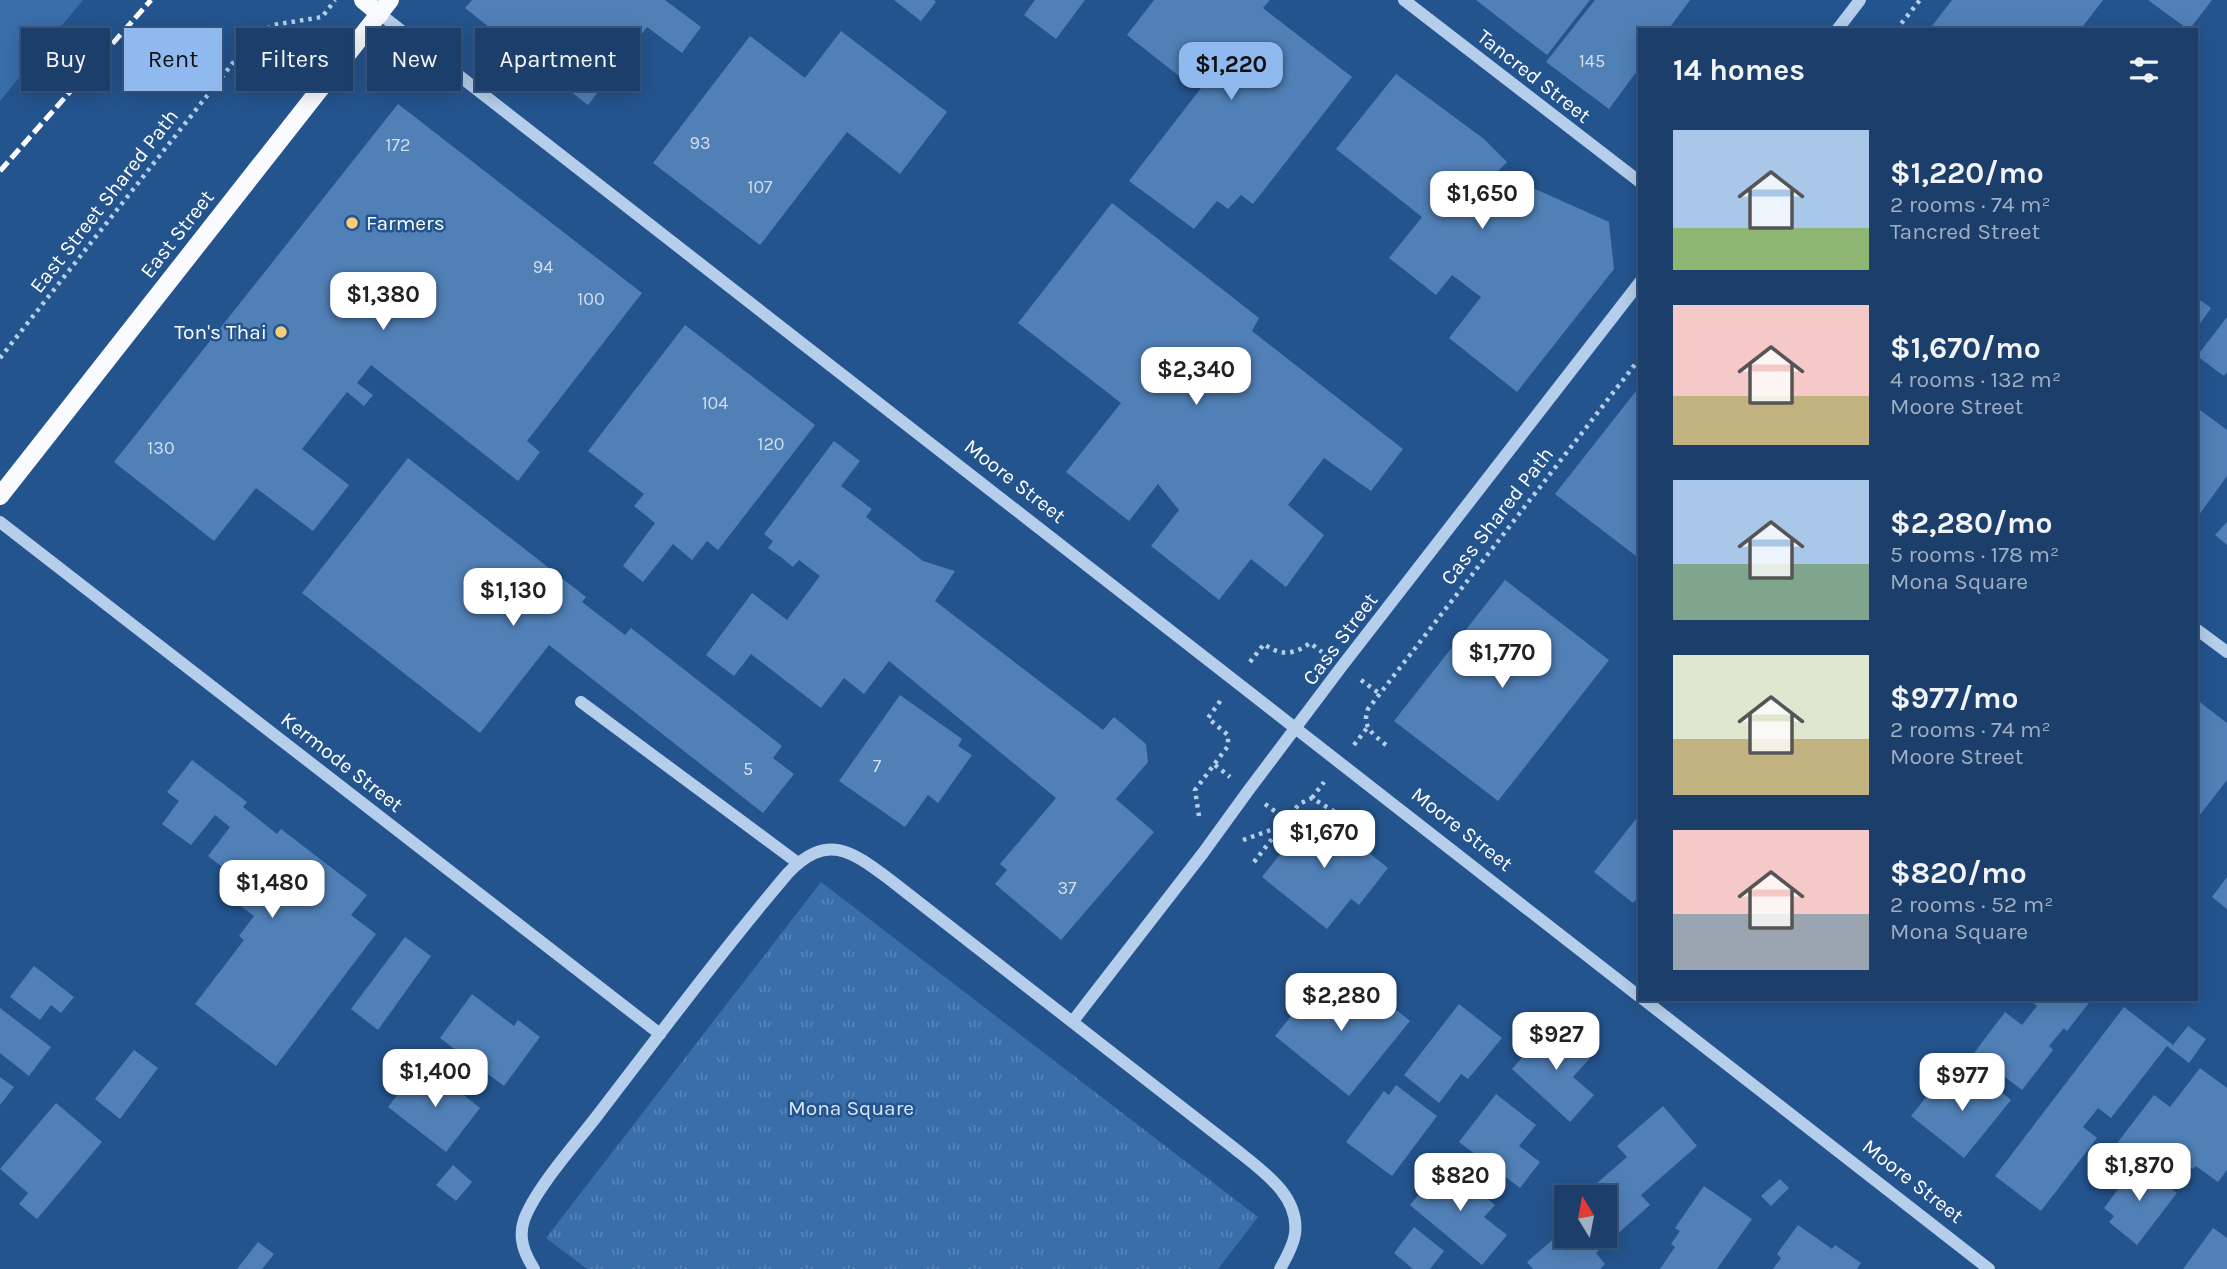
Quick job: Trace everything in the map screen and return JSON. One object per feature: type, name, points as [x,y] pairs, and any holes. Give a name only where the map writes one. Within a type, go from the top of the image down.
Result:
[{"type":"main road","name":"Moore Street","points":[[363,0],[385,7]]},
{"type":"main road","name":"East Street","points":[[0,496],[385,7]]},
{"type":"street","name":"Tancred Street","points":[[1404,0],[1638,181]]},
{"type":"street","points":[[1839,28],[1860,0]]},
{"type":"street","name":"Moore Street","points":[[385,7],[1295,729],[1638,996]]},
{"type":"street","name":"Cass Street","points":[[1073,1021],[1638,285]]},
{"type":"street","name":"Kermode Street","points":[[0,522],[660,1034]]},
{"type":"street","points":[[2198,630],[2227,652]]},
{"type":"street","points":[[581,702],[798,863]]},
{"type":"street","points":[[534,1269],[524,1253],[521,1240],[526,1216],[547,1181],[755,912],[798,863],[820,850],[831,848],[852,854],[880,872],[1234,1148],[1280,1189],[1291,1205],[1295,1221],[1291,1249],[1280,1269]]},
{"type":"street","name":"Moore Street","points":[[1645,1001],[1989,1269]]},
{"type":"path","name":"East Street Shared Path","points":[[0,358],[251,40],[273,25],[322,17],[335,0]]},
{"type":"path","points":[[1898,28],[1920,0]]},
{"type":"path","name":"Cass Shared Path","points":[[1357,740],[1367,728],[1366,716],[1380,694],[1638,361]]},
{"type":"path","points":[[1248,664],[1264,644],[1275,652],[1287,653],[1296,652],[1310,643],[1322,652]]},
{"type":"path","points":[[1362,681],[1380,694]]},
{"type":"path","points":[[1199,817],[1195,790],[1228,746],[1228,735],[1208,718],[1219,703]]},
{"type":"path","points":[[1367,728],[1386,746]]},
{"type":"path","points":[[1214,765],[1232,779]]},
{"type":"path","points":[[1254,862],[1299,804],[1312,797],[1323,783]]},
{"type":"path","points":[[1312,797],[1335,812]]},
{"type":"path","points":[[1269,807],[1287,820]]},
{"type":"path","points":[[1246,839],[1282,826]]},
{"type":"green space","points":[[0,0],[83,0],[60,28],[21,28],[21,75],[0,101]]},
{"type":"green space","name":"Mona Square","points":[[821,882],[1258,1217],[1218,1269],[587,1269],[546,1238]]},
{"type":"building","points":[[472,0],[665,0],[701,27],[682,53],[647,27],[640,36],[640,28],[490,28],[465,8]]},
{"type":"building","points":[[894,0],[934,0],[936,2],[921,21]]},
{"type":"building","points":[[1035,0],[1085,0],[1056,39],[1024,15]]},
{"type":"building","points":[[1154,0],[1270,0],[1263,8],[1352,77],[1253,204],[1241,195],[1228,209],[1217,201],[1194,229],[1129,181],[1208,79],[1189,64],[1179,76],[1127,35]]},
{"type":"building","points":[[1476,0],[1590,0],[1547,55]]},
{"type":"building","points":[[1595,0],[1690,0],[1669,28],[1638,28],[1638,70],[1609,109],[1546,62]]},
{"type":"building","points":[[1952,0],[2103,0],[2082,28],[1931,28]]},
{"type":"building","points":[[2148,0],[2212,0],[2191,28],[2186,28]]},
{"type":"building","points":[[841,31],[947,112],[900,174],[847,132],[760,245],[653,163],[750,36],[805,78]]},
{"type":"building","points":[[1396,74],[1484,139],[1507,162],[1497,172],[1609,222],[1614,269],[1517,392],[1449,338],[1481,297],[1452,275],[1436,295],[1389,258],[1422,217],[1336,149]]},
{"type":"building","points":[[570,91],[599,91],[588,105]]},
{"type":"building","points":[[398,104],[642,293],[527,441],[540,452],[518,481],[371,365],[357,383],[373,395],[364,406],[347,392],[302,449],[349,485],[313,531],[256,488],[214,541],[114,462]]},
{"type":"building","points":[[1112,203],[1259,318],[1252,331],[1403,449],[1371,491],[1324,458],[1288,505],[1324,535],[1286,587],[1251,559],[1219,600],[1151,546],[1179,510],[1158,484],[1129,521],[1066,472],[1121,403],[1018,323]]},
{"type":"building","points":[[2198,298],[2211,308],[2198,326]]},
{"type":"building","points":[[2227,317],[2227,372],[2224,376],[2198,355]]},
{"type":"building","points":[[685,325],[815,425],[718,550],[707,541],[692,560],[673,544],[643,582],[623,566],[655,523],[634,506],[644,494],[588,451]]},
{"type":"building","points":[[1638,389],[1638,557],[1555,494]]},
{"type":"building","points":[[2198,408],[2227,430],[2227,476],[2198,516]]},
{"type":"building","points":[[834,441],[860,461],[841,486],[872,509],[866,517],[923,561],[955,571],[935,601],[1103,730],[1114,717],[1146,744],[1148,762],[1116,799],[1154,832],[1061,940],[995,884],[1007,870],[1000,864],[1056,798],[889,661],[864,694],[844,678],[821,708],[751,654],[734,676],[706,655],[752,593],[787,620],[820,576],[799,560],[793,567],[768,548],[773,541],[764,534]]},
{"type":"building","points":[[408,458],[586,597],[582,602],[625,635],[631,628],[782,746],[773,758],[794,774],[763,813],[549,645],[480,733],[302,593]]},
{"type":"building","points":[[2227,522],[2227,545],[2215,535]]},
{"type":"building","points":[[1505,580],[1609,660],[1498,801],[1394,721]]},
{"type":"building","points":[[900,695],[962,739],[958,746],[972,755],[938,803],[928,795],[905,827],[839,781]]},
{"type":"building","points":[[2198,701],[2227,723],[2227,780],[2198,817]]},
{"type":"building","points":[[192,760],[247,802],[243,807],[277,834],[281,829],[367,895],[351,915],[376,934],[276,1066],[195,1004],[244,940],[239,936],[254,916],[231,899],[243,883],[208,856],[230,827],[215,815],[191,845],[162,824],[179,801],[167,792]]},
{"type":"building","points":[[1315,810],[1388,868],[1359,905],[1351,899],[1327,929],[1262,877]]},
{"type":"building","points":[[1638,817],[1638,897],[1633,903],[1594,872]]},
{"type":"building","points":[[2227,877],[2227,909],[2212,897]]},
{"type":"building","points":[[405,937],[431,956],[378,1030],[351,1009]]},
{"type":"building","points":[[34,966],[74,997],[61,1013],[51,1005],[40,1020],[10,997]]},
{"type":"building","points":[[1326,973],[1374,1012],[1383,999],[1410,1021],[1349,1096],[1275,1036]]},
{"type":"building","points":[[472,994],[514,1026],[518,1020],[540,1037],[504,1086],[440,1038]]},
{"type":"building","points":[[2031,1001],[2090,1001],[2067,1031],[2064,1028],[2049,1046],[2053,1050],[2022,1090],[1974,1053],[2005,1012],[2022,1025],[2037,1006]]},
{"type":"building","points":[[1459,1004],[1502,1038],[1468,1079],[1461,1074],[1439,1103],[1404,1075]]},
{"type":"building","points":[[2124,1007],[2173,1045],[2188,1026],[2206,1039],[2189,1063],[2167,1046],[2111,1118],[2098,1108],[2083,1127],[2097,1138],[2041,1211],[1995,1176]]},
{"type":"building","points":[[0,1008],[51,1047],[29,1076],[0,1053]]},
{"type":"building","points":[[1552,1024],[1590,1058],[1573,1077],[1594,1095],[1570,1122],[1512,1069]]},
{"type":"building","points":[[134,1050],[158,1068],[120,1119],[95,1099]]},
{"type":"building","points":[[427,1066],[480,1108],[446,1152],[388,1107],[404,1086],[409,1089]]},
{"type":"building","points":[[2200,1068],[2227,1088],[2227,1170],[2218,1182],[2196,1166],[2193,1169],[2177,1157],[2180,1153],[2169,1145],[2151,1168],[2118,1142],[2154,1095],[2170,1107]]},
{"type":"building","points":[[1974,1070],[2011,1100],[1964,1158],[1911,1116],[1935,1086],[1950,1099]]},
{"type":"building","points":[[0,1077],[14,1087],[0,1105]]},
{"type":"building","points":[[1396,1085],[1437,1116],[1392,1176],[1346,1142],[1384,1091],[1389,1095]]},
{"type":"building","points":[[1496,1094],[1536,1125],[1519,1146],[1540,1162],[1520,1188],[1459,1142]]},
{"type":"building","points":[[56,1103],[102,1142],[37,1219],[19,1204],[28,1193],[0,1169]]},
{"type":"building","points":[[1663,1106],[1697,1146],[1641,1195],[1650,1205],[1617,1234],[1617,1185],[1595,1185],[1627,1157],[1617,1146]]},
{"type":"building","points":[[1445,1163],[1495,1205],[1484,1217],[1507,1235],[1482,1265],[1410,1205]]},
{"type":"building","points":[[2138,1163],[2177,1193],[2137,1245],[2109,1222],[2114,1216],[2104,1208]]},
{"type":"building","points":[[453,1165],[472,1182],[456,1201],[436,1185]]},
{"type":"building","points":[[1780,1179],[1789,1188],[1771,1206],[1761,1196]]},
{"type":"building","points":[[1704,1186],[1752,1219],[1717,1269],[1660,1269],[1675,1247],[1671,1244],[1680,1231],[1675,1228]]},
{"type":"building","points":[[1798,1225],[1832,1249],[1835,1245],[1861,1263],[1857,1269],[1773,1269],[1781,1258],[1777,1254]]},
{"type":"building","points":[[1414,1227],[1444,1251],[1430,1269],[1413,1269],[1394,1253]]},
{"type":"building","points":[[2213,1228],[2227,1238],[2227,1269],[2183,1269]]},
{"type":"building","points":[[1554,1238],[1554,1248],[1602,1248],[1596,1253],[1605,1264],[1600,1269],[1533,1269],[1527,1262]]},
{"type":"building","points":[[258,1242],[274,1254],[262,1269],[237,1269]]},
{"type":"railway","points":[[0,171],[151,0]]},
{"type":"place","name":"Farmers","points":[[352,223]]},
{"type":"place","name":"Ton's Thai","points":[[281,332]]}]
